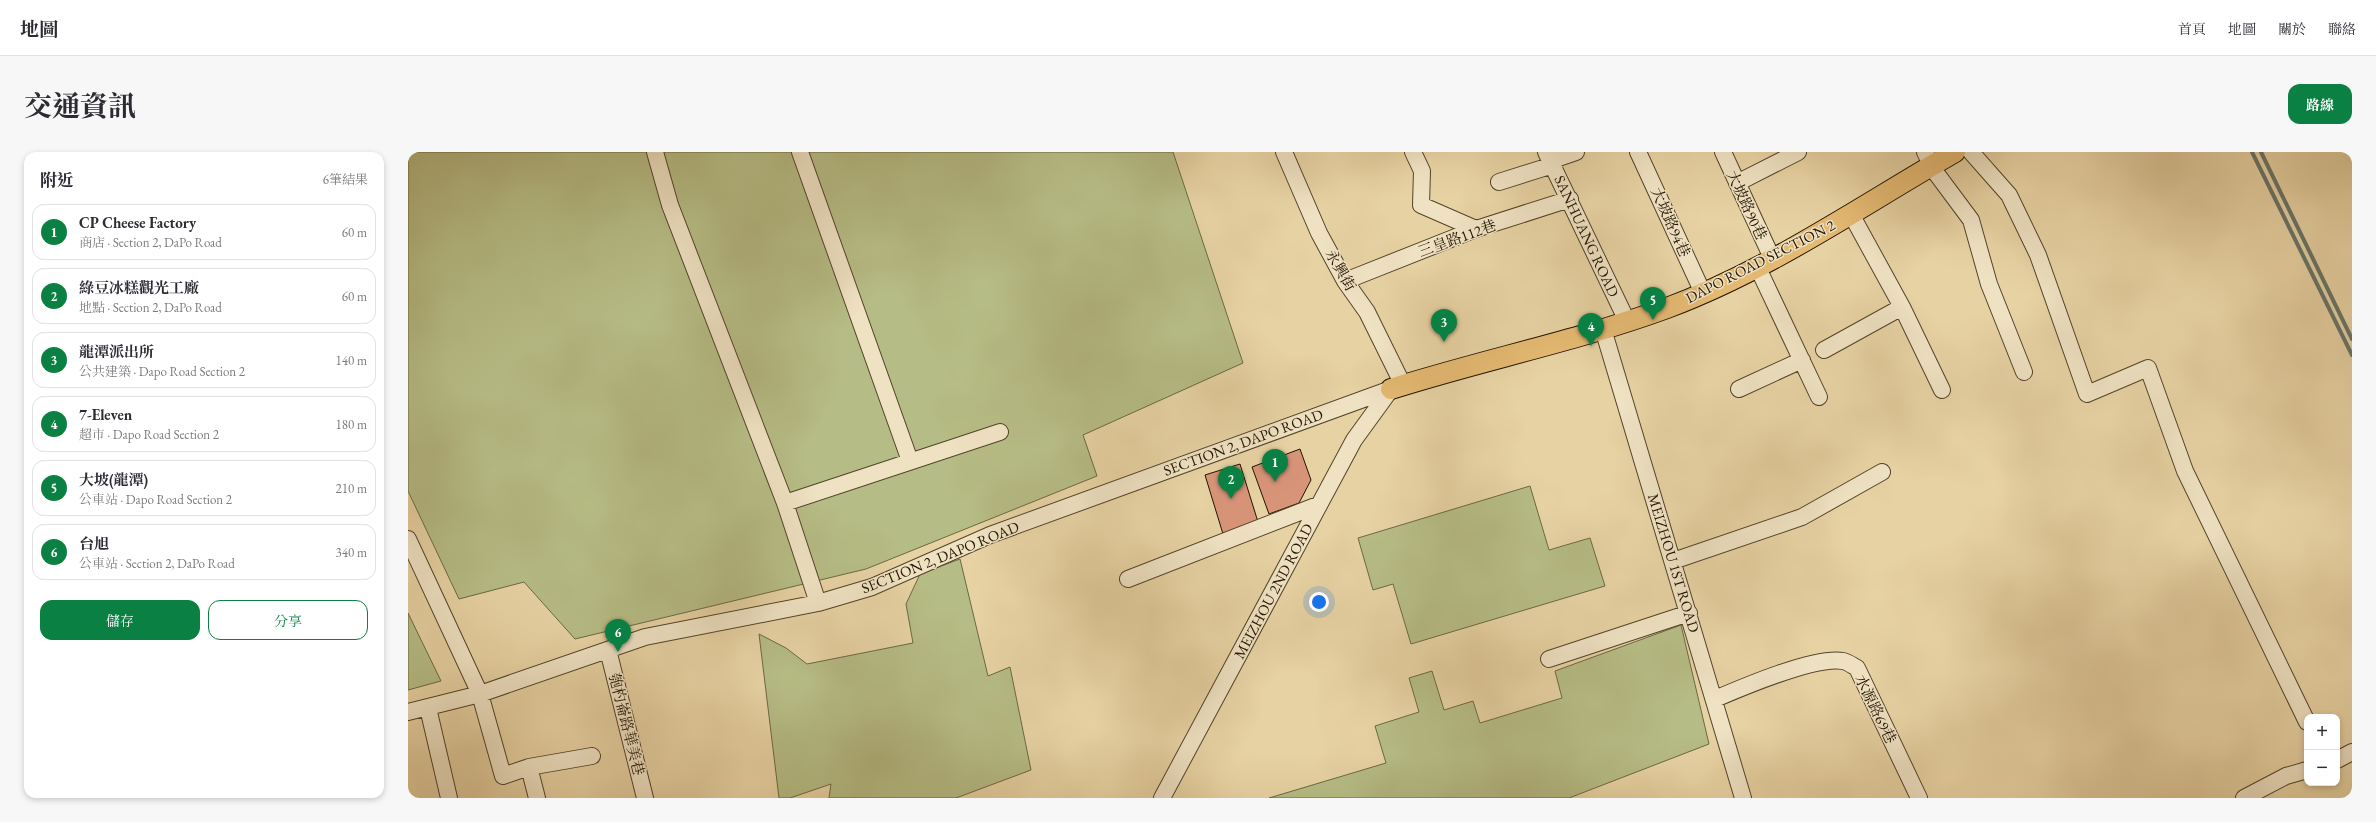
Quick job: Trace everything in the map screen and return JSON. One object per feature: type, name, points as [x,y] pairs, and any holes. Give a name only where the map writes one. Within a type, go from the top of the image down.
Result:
[{"type":"main road","name":"DAPO ROAD SECTION 2","points":[[1397,387],[1603,329],[1703,293],[1765,262],[1851,214],[1928,159],[1955,152]]},
{"type":"street","points":[[655,152],[670,205],[785,503],[818,603]]},
{"type":"street","points":[[800,152],[910,461]]},
{"type":"street","name":"永興街","points":[[1284,152],[1319,232],[1345,281],[1367,312],[1397,387]]},
{"type":"street","points":[[1413,152],[1422,171],[1420,204],[1476,229]]},
{"type":"street","points":[[1499,182],[1550,159],[1576,152]]},
{"type":"street","name":"大坡路94巷","points":[[1638,152],[1703,293]]},
{"type":"street","name":"大坡路90巷","points":[[1723,152],[1737,183],[1802,360],[1819,397]]},
{"type":"street","points":[[1737,183],[1798,152]]},
{"type":"street","points":[[1972,152],[2009,195],[2032,242],[2087,394],[2148,368],[2185,471],[2304,716]]},
{"type":"street","name":"SANHUANG ROAD","points":[[1550,159],[1627,321]]},
{"type":"street","points":[[1928,159],[1932,169],[1971,220],[1989,284],[2024,372]]},
{"type":"street","name":"三皇路112巷","points":[[1345,281],[1476,229],[1570,199]]},
{"type":"street","points":[[1851,214],[1902,307],[1942,390]]},
{"type":"street","points":[[1824,350],[1902,307]]},
{"type":"street","name":"MEIZHOU 1ST ROAD","points":[[1603,329],[1743,798]]},
{"type":"street","points":[[1739,389],[1802,360]]},
{"type":"street","name":"MEIZHOU 2ND ROAD","points":[[1162,798],[1354,440],[1397,387]]},
{"type":"street","name":"SECTION 2, DAPO ROAD","points":[[408,712],[480,694],[645,637],[818,603],[872,587],[990,535],[1397,387]]},
{"type":"street","points":[[785,503],[1000,432]]},
{"type":"street","points":[[1673,561],[1802,517],[1882,472]]},
{"type":"street","points":[[1128,579],[1318,505]]},
{"type":"street","points":[[408,539],[480,694],[503,776],[529,767],[592,756]]},
{"type":"street","points":[[1549,659],[1689,613]]},
{"type":"street","name":"匏杓崙路華美巷","points":[[608,650],[645,798]]},
{"type":"street","name":"水源路69巷","points":[[1714,699],[1795,669],[1829,661],[1844,661],[1856,668],[1919,798]]},
{"type":"street","points":[[428,708],[449,798]]},
{"type":"street","points":[[2340,758],[2352,752]]},
{"type":"street","points":[[529,767],[537,798]]},
{"type":"street","points":[[2244,798],[2286,776],[2304,771]]},
{"type":"green space","points":[[408,152],[1173,152],[1243,363],[1083,435],[1097,476],[866,569],[575,639],[524,582],[459,599],[408,491]]},
{"type":"green space","points":[[1530,486],[1549,550],[1590,538],[1605,586],[1411,644],[1393,584],[1373,590],[1358,538]]},
{"type":"green space","points":[[960,559],[988,676],[1010,667],[1031,770],[956,798],[829,798],[831,784],[790,798],[779,798],[759,634],[786,648],[807,664],[913,643],[906,604],[920,574]]},
{"type":"green space","points":[[408,613],[441,681],[408,690]]},
{"type":"green space","points":[[1681,625],[1709,744],[1569,798],[1269,798],[1386,763],[1375,726],[1419,712],[1409,678],[1432,671],[1444,710],[1473,701],[1480,723],[1562,698],[1555,671]]},
{"type":"building","points":[[1300,449],[1311,480],[1299,503],[1269,514],[1252,467]]},
{"type":"building","points":[[1240,464],[1258,522],[1223,534],[1205,475]]},
{"type":"waterway","points":[[2252,152],[2352,355]]},
{"type":"waterway","points":[[2261,152],[2352,339]]},
{"type":"place","name":"大坡(龍潭)","points":[[1653,320]]},
{"type":"place","name":"龍潭派出所","points":[[1444,342]]},
{"type":"place","name":"7-Eleven","points":[[1591,346]]},
{"type":"place","name":"CP Cheese Factory","points":[[1275,482]]},
{"type":"place","name":"綠豆冰糕觀光工廠","points":[[1231,499]]},
{"type":"place","name":"台旭","points":[[618,652]]}]
